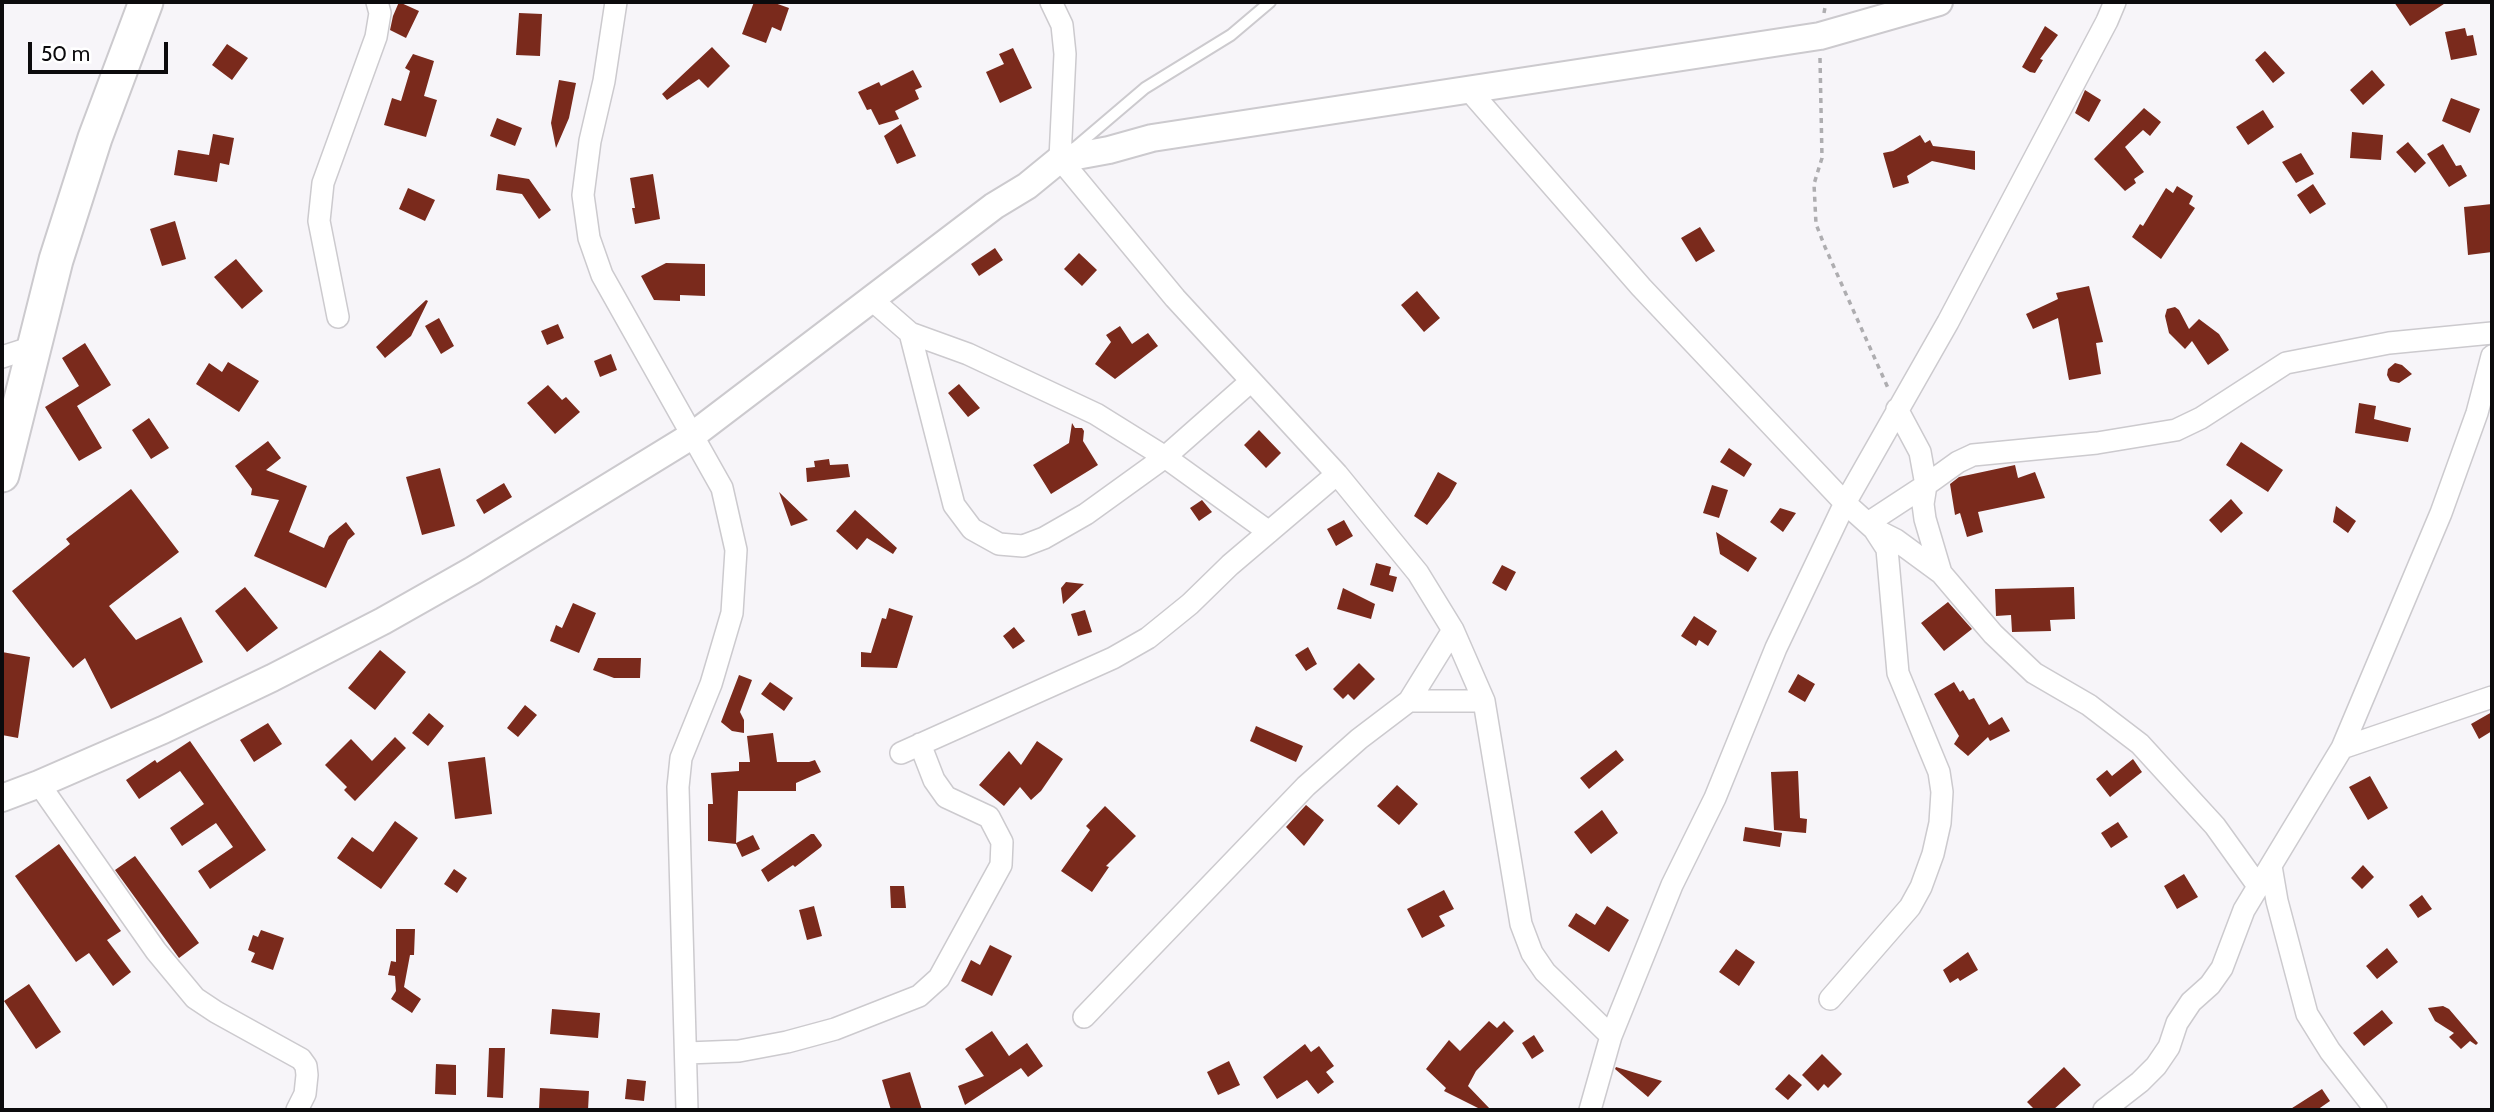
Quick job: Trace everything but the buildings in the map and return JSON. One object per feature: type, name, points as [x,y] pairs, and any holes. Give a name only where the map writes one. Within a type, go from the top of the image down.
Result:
[{"type":"main road","points":[[2,475],[55,260],[95,138],[146,2]]},
{"type":"street","points":[[338,317],[318,222],[323,183],[376,37],[380,13],[377,2]]},
{"type":"street","points":[[616,2],[583,195],[589,238],[608,285],[722,488],[736,550],[732,612],[711,684],[681,758],[678,787],[687,1110]]},
{"type":"street","points":[[1051,2],[1062,25],[1065,54],[1060,159],[1175,298],[1337,474],[1418,573],[1453,630],[1483,701],[1521,924],[1532,953],[1545,972],[1611,1036]]},
{"type":"street","points":[[2,798],[39,785],[163,730],[383,621],[473,570],[694,435],[994,206],[1027,186],[1060,159],[1109,150],[1152,138],[1820,36],[1939,2]]},
{"type":"street","points":[[1590,1110],[1611,1036],[1672,886],[1715,798],[1776,648],[1845,503],[1948,322],[2115,2]]},
{"type":"street","points":[[1469,90],[1641,287],[1845,503],[1871,526],[1896,540],[1941,573],[1993,634],[2034,673],[2090,705],[2140,744],[2216,826],[2258,886]]},
{"type":"street","points":[[872,299],[910,333],[1033,382],[1096,414],[1165,457],[1269,532]]},
{"type":"street","points":[[910,333],[954,505],[972,528],[999,544],[1023,546],[1044,538],[1086,514],[1165,457],[1250,382]]},
{"type":"street","points":[[1871,526],[1958,462],[1973,455],[2098,443],[2176,430],[2201,418],[2286,363],[2389,343],[2492,333]]},
{"type":"street","points":[[2,357],[33,347]]},
{"type":"street","points":[[2104,1110],[2140,1082],[2169,1047],[2177,1024],[2191,1002],[2210,985],[2222,968],[2244,910],[2342,748],[2484,414],[2492,356]]},
{"type":"street","points":[[1897,409],[1920,452],[1926,485],[1924,519],[1941,573]]},
{"type":"street","points":[[687,1053],[739,1051],[787,1042],[835,1029],[919,996],[939,978],[1001,865],[1002,842],[989,817],[946,797],[911,749],[1113,658],[1147,638],[1190,604],[1337,474]]},
{"type":"street","points":[[1830,999],[1910,907],[1921,887],[1933,854],[1940,823],[1942,792],[1939,772],[1898,673],[1887,549],[1871,526]]},
{"type":"street","points":[[1084,1017],[1306,786],[1359,738],[1409,701],[1453,630]]},
{"type":"street","points":[[2342,748],[2492,698]]},
{"type":"street","points":[[1409,701],[1483,701]]},
{"type":"street","points":[[39,785],[156,951],[195,998],[301,1059],[306,1066],[307,1075],[305,1094],[297,1110]]},
{"type":"street","points":[[2271,866],[2277,901],[2308,1014],[2330,1051],[2376,1110]]},
{"type":"lane","points":[[1060,159],[1145,88],[1231,35],[1270,2]]},
{"type":"path","points":[[1826,2],[1820,36],[1822,158],[1815,184],[1816,224],[1897,409]]}]
